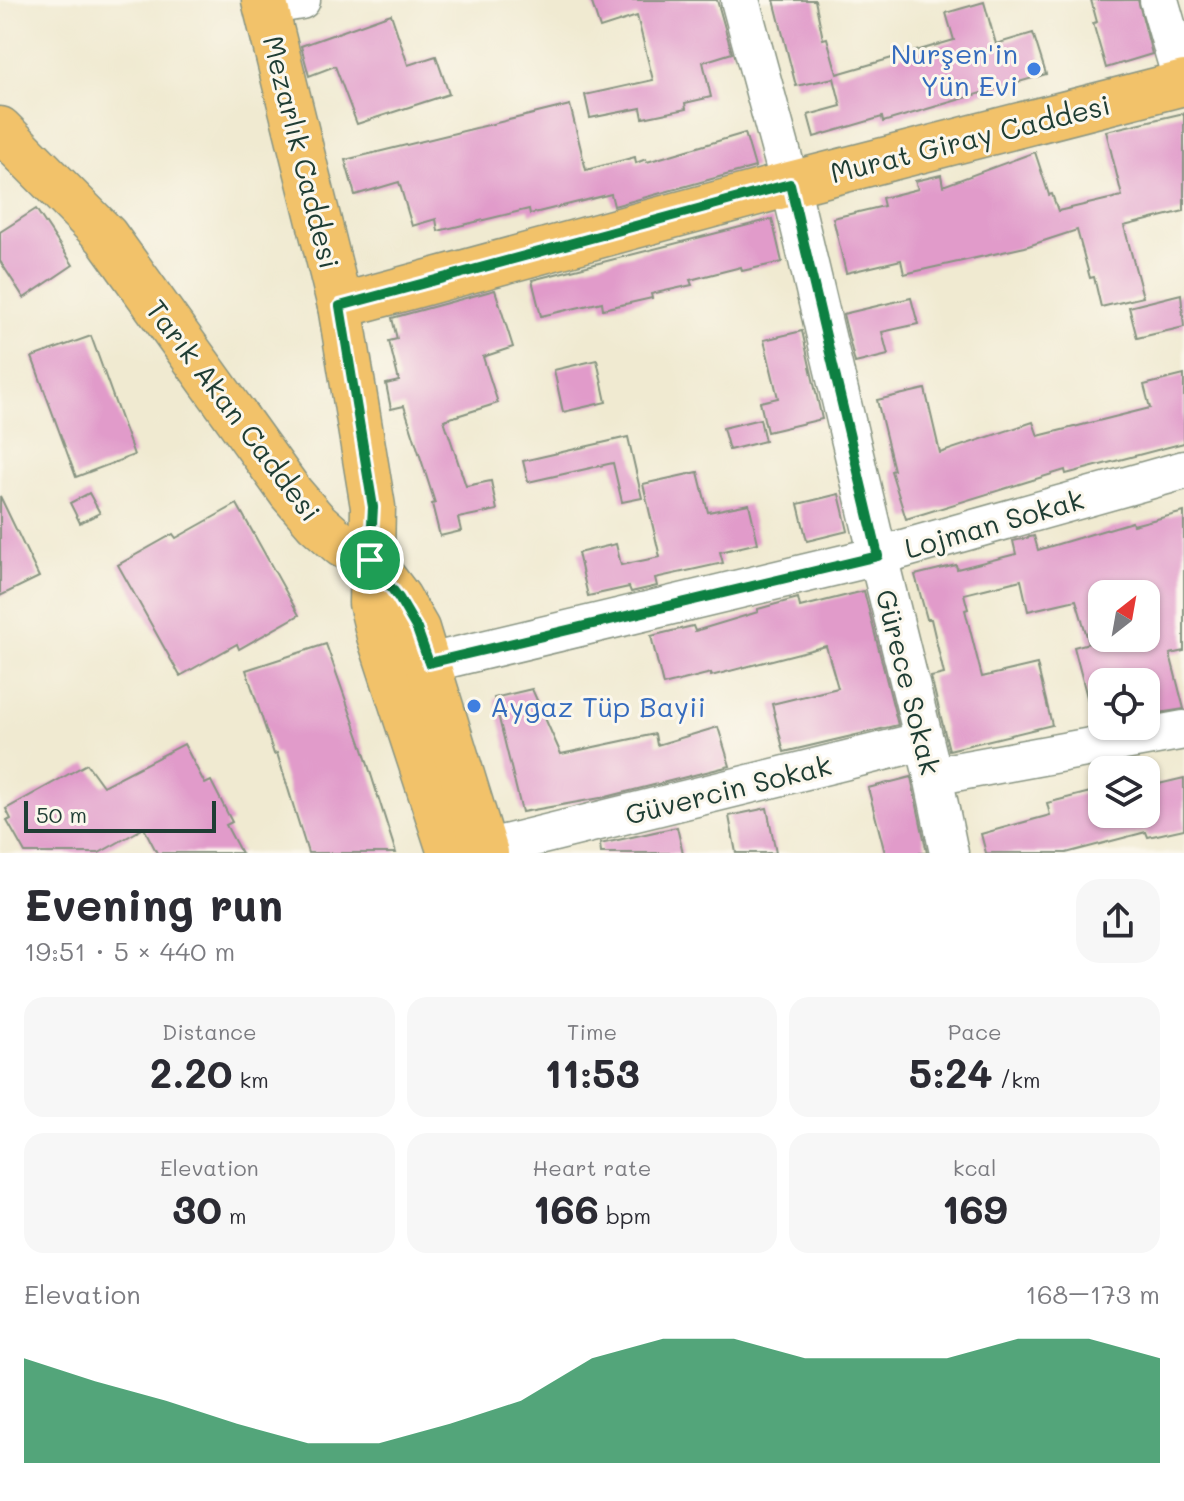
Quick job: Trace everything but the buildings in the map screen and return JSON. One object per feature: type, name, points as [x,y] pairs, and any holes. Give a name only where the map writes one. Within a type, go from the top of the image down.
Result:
[{"type":"main road","name":"Mezarlık Caddesi","points":[[277,2],[340,306],[373,507],[370,560]]},
{"type":"main road","name":"Murat Giray Caddesi","points":[[340,306],[790,184],[1184,83]]},
{"type":"main road","name":"Tarık Akan Caddesi","points":[[0,129],[106,236],[291,493],[316,522],[342,545],[370,560]]},
{"type":"main road","points":[[370,560],[399,598],[417,629],[429,663],[474,852]]},
{"type":"main road","points":[[370,560],[371,603],[379,636],[474,852]]},
{"type":"street","name":"Gürece Sokak","points":[[740,0],[790,184],[949,853]]},
{"type":"street","points":[[1159,0],[1184,83]]},
{"type":"street","name":"Lojman Sokak","points":[[429,663],[878,556],[1184,470]]},
{"type":"street","name":"Güvercin Sokak","points":[[474,852],[928,758],[1184,730]]},
{"type":"place","name":"Nurşen'in Yün Evi","points":[[1034,69]]},
{"type":"place","name":"Aygaz Tüp Bayii","points":[[474,706]]},
{"type":"route","points":[[790,184],[878,556],[429,663],[417,629],[399,598],[370,560],[373,507],[340,306],[790,184]]}]
